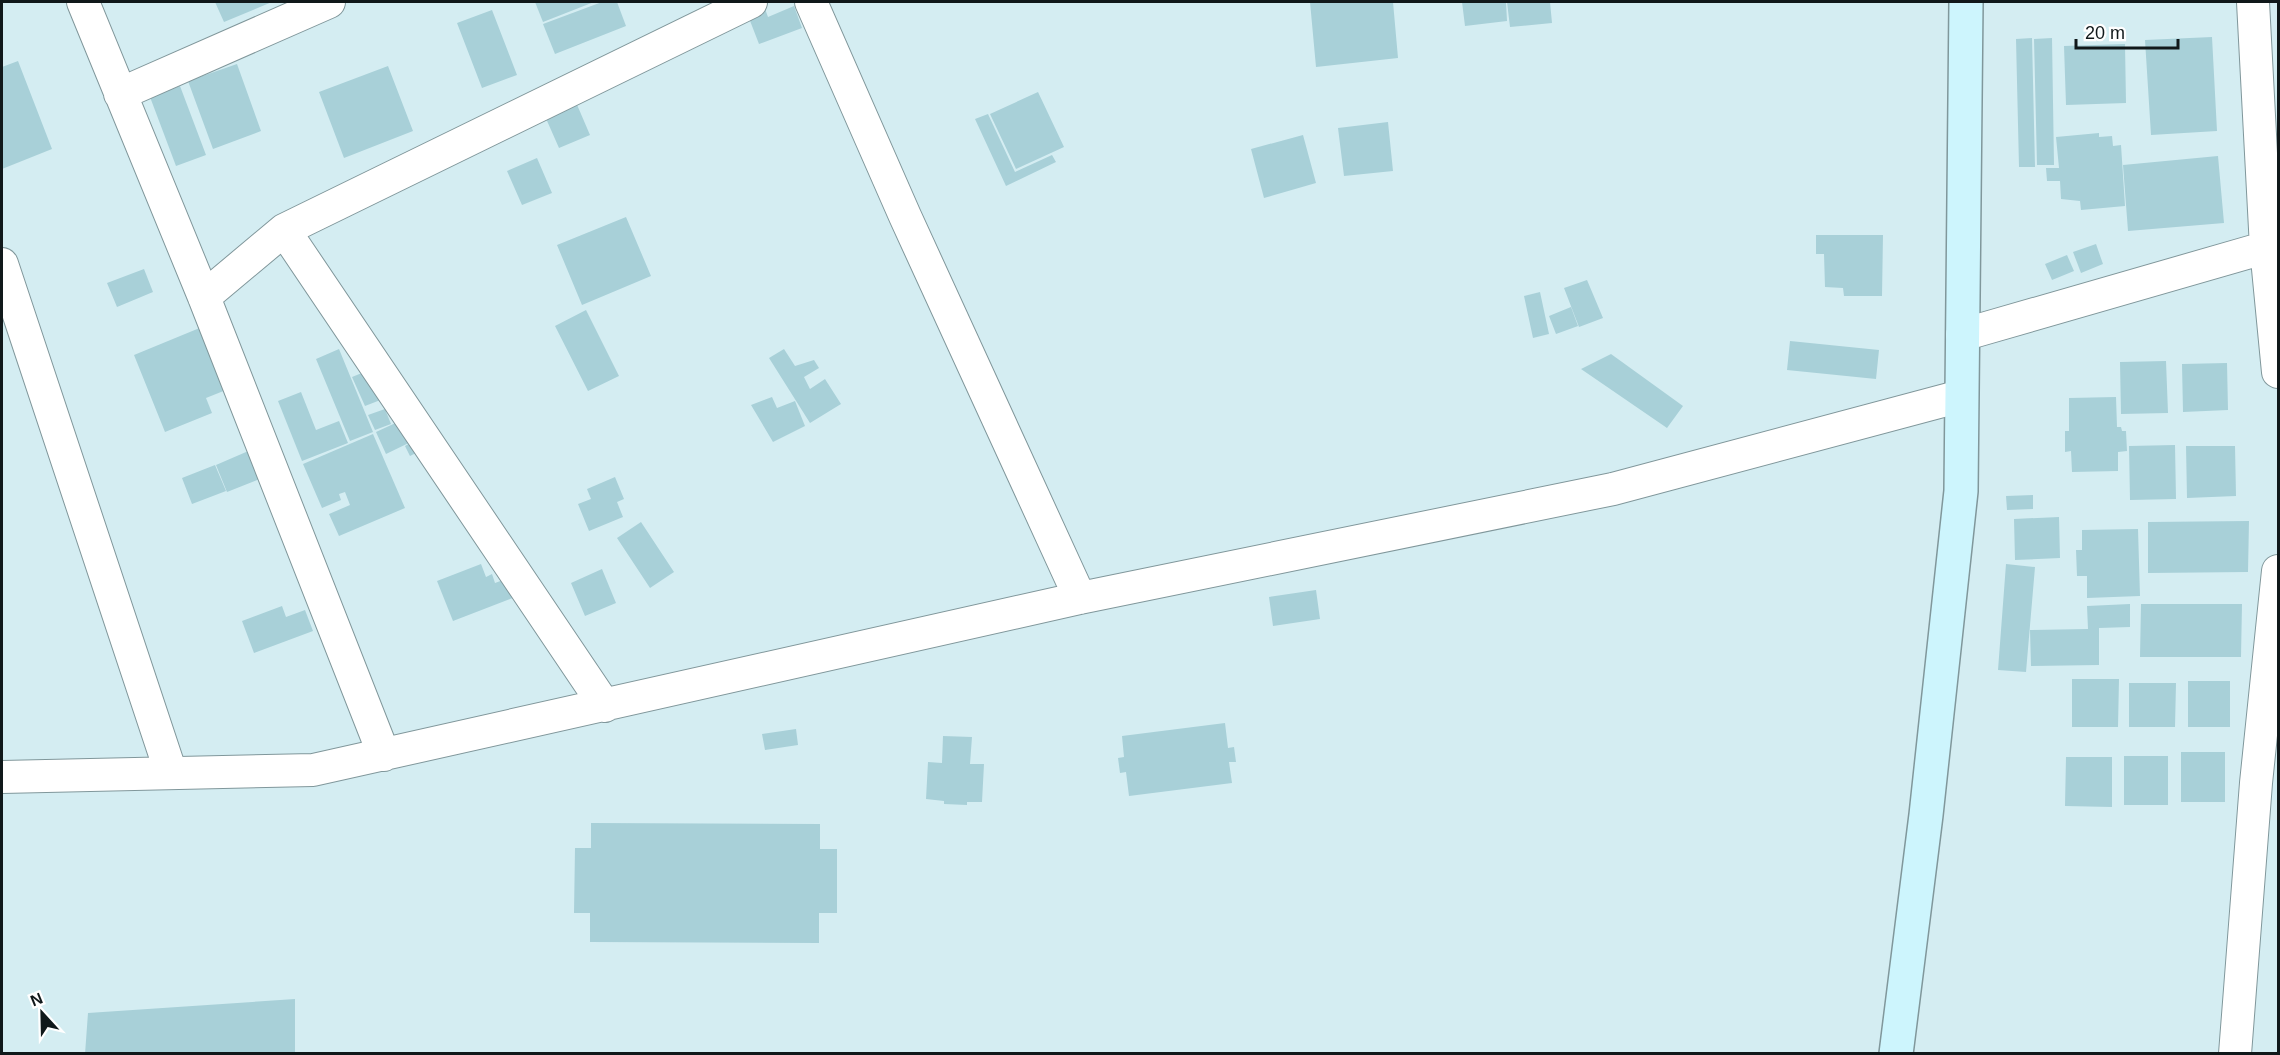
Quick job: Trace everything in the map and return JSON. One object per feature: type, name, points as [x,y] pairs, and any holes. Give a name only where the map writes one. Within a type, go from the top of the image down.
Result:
[{"type":"street","points":[[83,2],[204,297],[384,755]]},
{"type":"street","points":[[120,93],[329,2]]},
{"type":"street","points":[[204,297],[284,230],[751,2]]},
{"type":"street","points":[[811,2],[905,216],[1080,598]]},
{"type":"street","points":[[1896,1053],[1926,815],[1961,491],[1966,2]]},
{"type":"street","points":[[2253,2],[2272,246],[2278,372]]},
{"type":"street","points":[[284,230],[604,706]]},
{"type":"street","points":[[1962,335],[2272,246]]},
{"type":"street","points":[[2,264],[171,773]]},
{"type":"street","points":[[2,777],[313,770],[1080,598],[1613,489],[1961,396]]},
{"type":"street","points":[[2235,1053],[2267,781],[2278,571]]},
{"type":"building","points":[[215,2],[272,2],[224,22]]},
{"type":"building","points":[[535,2],[594,2],[543,22]]},
{"type":"building","points":[[602,2],[617,2],[626,26],[555,54],[543,24]]},
{"type":"building","points":[[1310,2],[1393,2],[1398,58],[1316,67]]},
{"type":"building","points":[[1462,2],[1506,2],[1507,21],[1465,26]]},
{"type":"building","points":[[1507,2],[1550,2],[1552,23],[1510,27]]},
{"type":"building","points":[[764,6],[768,17],[794,6],[802,28],[759,44],[747,13]]},
{"type":"building","points":[[492,10],[517,75],[482,88],[457,23]]},
{"type":"building","points":[[2212,37],[2217,131],[2151,135],[2145,40]]},
{"type":"building","points":[[2032,38],[2035,167],[2019,167],[2016,39]]},
{"type":"building","points":[[2052,38],[2054,165],[2037,165],[2034,39]]},
{"type":"building","points":[[2125,44],[2126,103],[2066,105],[2064,46]]},
{"type":"building","points":[[18,61],[52,149],[2,169],[2,67]]},
{"type":"building","points":[[237,64],[261,131],[213,149],[188,81]]},
{"type":"building","points":[[388,66],[413,131],[344,158],[319,92]]},
{"type":"building","points":[[180,86],[206,155],[176,166],[150,97]]},
{"type":"building","points":[[1038,92],[1064,147],[1016,169],[990,114]]},
{"type":"building","points":[[575,100],[590,135],[559,148],[544,114]]},
{"type":"building","points":[[988,114],[1015,172],[1052,155],[1056,162],[1006,186],[975,119]]},
{"type":"building","points":[[1388,122],[1393,171],[1344,176],[1338,128]]},
{"type":"building","points":[[2099,133],[2099,137],[2112,136],[2113,146],[2121,145],[2125,206],[2081,210],[2080,201],[2061,199],[2060,181],[2047,181],[2046,168],[2059,168],[2056,137]]},
{"type":"building","points":[[1303,135],[1316,183],[1264,198],[1251,149]]},
{"type":"building","points":[[2218,156],[2224,223],[2128,231],[2123,165]]},
{"type":"building","points":[[537,158],[552,193],[522,205],[507,171]]},
{"type":"building","points":[[626,217],[651,276],[582,305],[557,245]]},
{"type":"building","points":[[1816,235],[1883,235],[1882,296],[1844,296],[1843,288],[1825,287],[1824,254],[1816,254]]},
{"type":"building","points":[[2096,244],[2103,264],[2081,273],[2073,252]]},
{"type":"building","points":[[2067,255],[2074,271],[2052,280],[2045,264]]},
{"type":"building","points":[[144,269],[153,292],[117,307],[107,283]]},
{"type":"building","points":[[1587,280],[1603,318],[1579,327],[1564,288]]},
{"type":"building","points":[[1540,292],[1549,334],[1533,338],[1524,296]]},
{"type":"building","points":[[1571,307],[1578,326],[1556,334],[1549,316]]},
{"type":"building","points":[[586,310],[619,376],[588,391],[555,326]]},
{"type":"building","points":[[202,327],[226,390],[206,398],[212,413],[165,432],[134,355]]},
{"type":"building","points":[[1790,341],[1879,350],[1876,379],[1787,370]]},
{"type":"building","points":[[339,349],[373,432],[350,441],[316,359]]},
{"type":"building","points":[[784,349],[795,366],[814,360],[819,368],[804,377],[810,389],[825,379],[841,404],[810,423],[769,358]]},
{"type":"building","points":[[1611,354],[1683,406],[1667,428],[1581,369]]},
{"type":"building","points":[[2166,361],[2168,413],[2121,414],[2120,362]]},
{"type":"building","points":[[389,362],[401,392],[365,406],[352,377]]},
{"type":"building","points":[[2227,363],[2228,410],[2183,412],[2182,364]]},
{"type":"building","points":[[301,392],[316,430],[339,421],[348,443],[302,461],[278,401]]},
{"type":"building","points":[[772,397],[777,408],[795,401],[805,426],[773,442],[751,405]]},
{"type":"building","points":[[2116,397],[2117,427],[2126,431],[2127,451],[2118,452],[2118,471],[2072,472],[2071,451],[2065,452],[2065,431],[2069,431],[2069,398]]},
{"type":"building","points":[[385,409],[391,424],[375,430],[368,415]]},
{"type":"building","points":[[415,414],[439,462],[426,468],[418,452],[410,456],[405,446],[419,438],[386,454],[376,432]]},
{"type":"building","points":[[373,434],[405,508],[339,536],[329,514],[350,505],[345,492],[339,494],[341,500],[322,508],[303,464]]},
{"type":"building","points":[[2175,445],[2176,499],[2130,500],[2129,446]]},
{"type":"building","points":[[2186,446],[2235,446],[2236,496],[2187,498]]},
{"type":"building","points":[[253,449],[265,477],[227,492],[216,465]]},
{"type":"building","points":[[215,465],[226,491],[192,504],[182,478]]},
{"type":"building","points":[[615,477],[624,499],[617,502],[623,517],[589,531],[578,504],[591,499],[587,489]]},
{"type":"building","points":[[2033,495],[2033,509],[2007,510],[2006,496]]},
{"type":"building","points":[[2059,517],[2060,558],[2015,560],[2014,519]]},
{"type":"building","points":[[2249,521],[2248,572],[2148,573],[2148,522]]},
{"type":"building","points":[[641,522],[674,572],[650,588],[617,538]]},
{"type":"building","points":[[2138,529],[2140,596],[2087,598],[2087,576],[2077,576],[2076,550],[2082,550],[2082,530]]},
{"type":"building","points":[[481,564],[486,577],[492,574],[495,583],[511,577],[518,596],[453,621],[437,581]]},
{"type":"building","points":[[2006,564],[2035,567],[2026,672],[1998,670]]},
{"type":"building","points":[[602,569],[616,603],[585,616],[571,583]]},
{"type":"building","points":[[1316,590],[1320,619],[1273,626],[1269,597]]},
{"type":"building","points":[[2130,604],[2130,627],[2099,628],[2099,665],[2031,666],[2030,630],[2088,629],[2087,606]]},
{"type":"building","points":[[2141,604],[2242,604],[2241,657],[2140,657]]},
{"type":"building","points":[[282,606],[286,617],[305,610],[313,631],[254,653],[242,621]]},
{"type":"building","points":[[2072,679],[2119,679],[2118,727],[2072,727]]},
{"type":"building","points":[[2188,681],[2230,681],[2230,727],[2188,727]]},
{"type":"building","points":[[2129,683],[2176,683],[2175,727],[2129,727]]},
{"type":"building","points":[[1225,723],[1228,748],[1234,747],[1236,762],[1229,762],[1232,783],[1129,796],[1126,772],[1120,773],[1118,758],[1124,757],[1122,736]]},
{"type":"building","points":[[796,729],[798,745],[765,750],[762,734]]},
{"type":"building","points":[[943,736],[972,737],[970,764],[984,764],[982,802],[967,802],[967,805],[944,804],[944,801],[926,799],[928,762],[942,763]]},
{"type":"building","points":[[2181,752],[2225,752],[2225,802],[2181,802]]},
{"type":"building","points":[[2124,756],[2168,756],[2168,805],[2124,805]]},
{"type":"building","points":[[2066,757],[2112,757],[2112,807],[2065,806]]},
{"type":"building","points":[[591,823],[820,824],[820,849],[837,849],[837,913],[819,913],[819,943],[590,942],[590,913],[574,913],[575,848],[591,848]]},
{"type":"building","points":[[295,999],[295,1054],[85,1054],[88,1013]]}]
